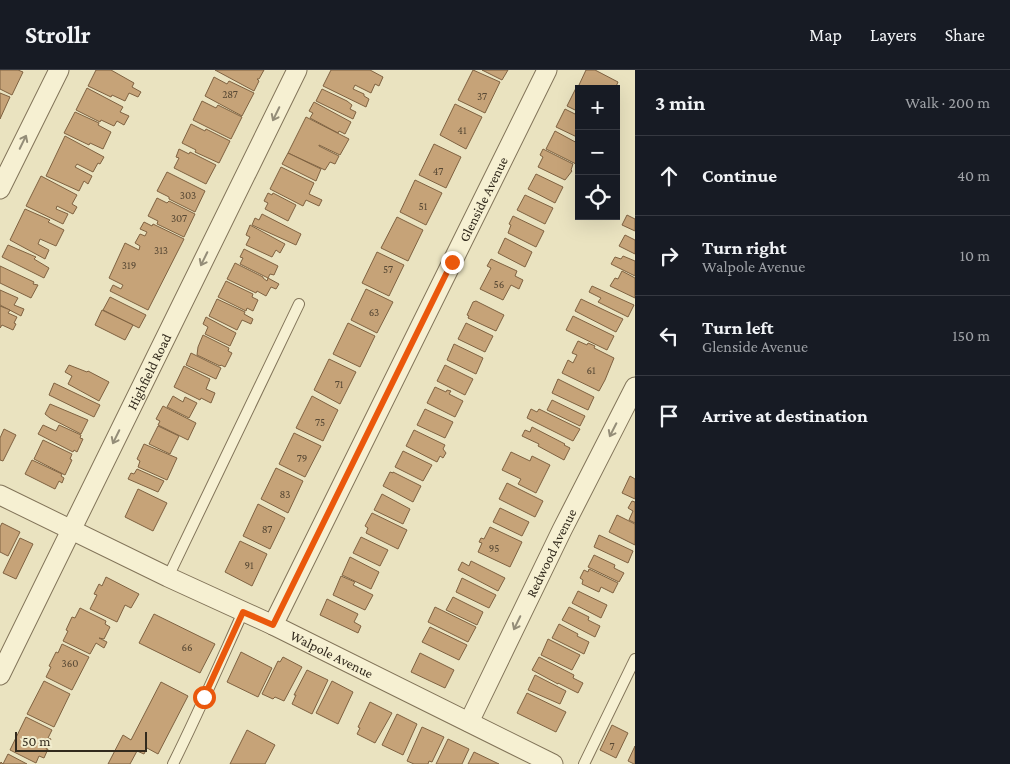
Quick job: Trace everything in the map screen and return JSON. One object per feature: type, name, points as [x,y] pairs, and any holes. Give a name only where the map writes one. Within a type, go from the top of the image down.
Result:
[{"type":"street","points":[[0,187],[58,70]]},
{"type":"street","name":"Highfield Road","points":[[0,675],[297,70]]},
{"type":"street","name":"Glenside Avenue","points":[[273,625],[547,70]]},
{"type":"street","name":"Redwood Avenue","points":[[469,722],[562,530],[635,387]]},
{"type":"street","name":"Walpole Avenue","points":[[0,495],[168,577],[273,625],[553,764]]},
{"type":"lane","points":[[168,577],[300,304]]},
{"type":"lane","points":[[173,764],[198,715],[204,697],[243,612]]},
{"type":"lane","points":[[584,764],[635,659]]},
{"type":"building","points":[[0,70],[18,70],[23,72],[12,95],[0,89]]},
{"type":"building","points":[[96,70],[111,70],[134,83],[132,87],[141,92],[138,97],[129,93],[125,101],[112,95],[111,97],[88,86]]},
{"type":"building","points":[[215,70],[264,70],[259,79],[257,79],[259,81],[254,91]]},
{"type":"building","points":[[331,70],[370,70],[383,77],[379,86],[375,84],[371,93],[355,85],[353,89],[364,94],[369,99],[366,107],[323,86]]},
{"type":"building","points":[[473,70],[500,82],[485,113],[458,100]]},
{"type":"building","points":[[482,70],[508,70],[502,80]]},
{"type":"building","points":[[586,70],[595,70],[618,82],[617,85],[579,85]]},
{"type":"building","points":[[214,77],[227,84],[229,81],[254,93],[242,116],[205,96]]},
{"type":"building","points":[[87,88],[123,107],[120,112],[129,116],[124,125],[117,121],[114,126],[101,120],[100,122],[76,110]]},
{"type":"building","points":[[322,89],[352,105],[350,109],[356,112],[353,119],[316,101]]},
{"type":"building","points":[[575,90],[575,110],[567,106]]},
{"type":"building","points":[[0,93],[10,97],[0,119]]},
{"type":"building","points":[[202,101],[216,108],[218,105],[242,117],[231,139],[193,120]]},
{"type":"building","points":[[314,102],[351,122],[345,134],[339,131],[338,133],[310,118],[313,113],[309,111]]},
{"type":"building","points":[[455,104],[482,117],[466,149],[440,135]]},
{"type":"building","points":[[565,109],[575,114],[575,136],[556,127]]},
{"type":"building","points":[[75,112],[99,123],[98,125],[111,132],[103,149],[90,143],[89,145],[64,133]]},
{"type":"building","points":[[306,117],[349,139],[340,155],[319,145],[339,156],[335,164],[330,162],[325,170],[288,153]]},
{"type":"building","points":[[191,124],[230,141],[219,163],[195,152],[196,150],[182,143]]},
{"type":"building","points":[[555,131],[575,142],[575,164],[546,149]]},
{"type":"building","points":[[65,136],[104,157],[93,172],[77,164],[75,167],[92,176],[88,184],[84,181],[79,191],[46,176]]},
{"type":"building","points":[[434,144],[461,157],[446,188],[419,175]]},
{"type":"building","points":[[179,149],[189,154],[190,152],[216,165],[206,184],[174,168],[179,158],[176,157]]},
{"type":"building","points":[[543,149],[573,164],[572,171],[565,180],[538,167],[543,157],[540,155]]},
{"type":"building","points":[[288,153],[321,169],[316,181],[282,164]]},
{"type":"building","points":[[281,167],[314,183],[309,194],[322,200],[319,206],[306,200],[303,206],[270,189]]},
{"type":"building","points":[[167,172],[205,191],[195,212],[157,191]]},
{"type":"building","points":[[536,174],[563,187],[555,203],[528,189]]},
{"type":"building","points":[[41,176],[77,195],[72,204],[77,207],[73,214],[57,206],[56,209],[68,214],[63,224],[26,206]]},
{"type":"building","points":[[415,180],[442,193],[426,225],[400,212]]},
{"type":"building","points":[[268,193],[272,195],[273,193],[296,205],[288,221],[265,209],[268,203],[264,201]]},
{"type":"building","points":[[525,195],[553,208],[545,224],[517,210]]},
{"type":"building","points":[[157,198],[167,203],[169,201],[195,214],[184,237],[157,224],[158,221],[148,216]]},
{"type":"building","points":[[25,209],[50,220],[48,222],[64,230],[56,246],[40,239],[38,244],[49,250],[45,259],[10,240]]},
{"type":"building","points":[[262,214],[301,234],[296,245],[252,225],[255,218],[259,220]]},
{"type":"building","points":[[627,215],[635,219],[635,231],[622,225]]},
{"type":"building","points":[[513,216],[544,231],[536,247],[508,233],[511,225],[509,224]]},
{"type":"building","points":[[397,217],[423,230],[408,261],[381,248]]},
{"type":"building","points":[[144,222],[152,226],[153,224],[184,239],[148,310],[110,291],[113,285],[121,289],[123,285],[109,278],[125,243],[139,250],[140,246],[135,243],[140,234],[145,236],[147,232],[140,229]]},
{"type":"building","points":[[250,225],[285,244],[280,253],[276,250],[272,257],[246,245],[250,237],[246,235]]},
{"type":"building","points":[[625,235],[635,240],[635,254],[619,246]]},
{"type":"building","points":[[505,238],[532,252],[525,267],[498,253]]},
{"type":"building","points":[[8,245],[36,257],[34,259],[49,268],[44,278],[2,257]]},
{"type":"building","points":[[244,249],[278,266],[274,275],[270,274],[268,278],[240,264],[243,258],[240,257]]},
{"type":"building","points":[[377,252],[404,265],[389,296],[362,283]]},
{"type":"building","points":[[623,256],[635,261],[635,276],[611,264],[615,257],[621,259]]},
{"type":"building","points":[[491,259],[517,271],[515,276],[523,280],[519,289],[511,285],[503,300],[480,289],[491,268],[487,266]]},
{"type":"building","points":[[235,263],[263,277],[267,281],[268,278],[279,284],[276,289],[271,287],[266,296],[257,291],[256,293],[227,279]]},
{"type":"building","points":[[0,266],[38,285],[31,298],[0,283]]},
{"type":"building","points":[[622,271],[635,278],[635,298],[610,286],[615,278],[618,279]]},
{"type":"building","points":[[226,281],[253,294],[252,297],[258,300],[253,311],[247,308],[246,311],[218,297]]},
{"type":"building","points":[[592,286],[634,305],[628,317],[598,302],[601,298],[589,292]]},
{"type":"building","points":[[366,289],[393,302],[377,333],[351,320]]},
{"type":"building","points":[[0,290],[18,298],[14,305],[24,309],[21,316],[0,305]]},
{"type":"building","points":[[110,297],[146,315],[139,328],[103,310]]},
{"type":"building","points":[[217,299],[245,312],[244,314],[253,319],[251,324],[242,320],[237,330],[209,316]]},
{"type":"building","points":[[581,299],[623,319],[616,332],[575,311]]},
{"type":"building","points":[[476,301],[504,315],[496,331],[468,318],[469,316],[467,315],[473,302]]},
{"type":"building","points":[[0,306],[10,310],[8,313],[17,317],[13,330],[2,325],[0,328]]},
{"type":"building","points":[[102,310],[133,325],[125,340],[95,325]]},
{"type":"building","points":[[573,316],[614,336],[607,350],[566,330]]},
{"type":"building","points":[[206,317],[236,333],[230,346],[205,334],[208,327],[203,324]]},
{"type":"building","points":[[348,323],[375,336],[360,367],[333,354]]},
{"type":"building","points":[[466,323],[493,336],[485,352],[458,339]]},
{"type":"building","points":[[203,335],[229,348],[228,351],[232,353],[225,367],[197,355]]},
{"type":"building","points":[[578,341],[595,346],[594,348],[614,358],[599,391],[562,373],[568,360],[573,363],[577,355],[572,353]]},
{"type":"building","points":[[454,344],[483,358],[476,374],[447,360]]},
{"type":"building","points":[[191,353],[221,368],[216,379],[186,365]]},
{"type":"building","points":[[329,359],[356,372],[340,404],[314,390]]},
{"type":"building","points":[[69,365],[88,371],[109,382],[99,401],[68,384],[72,376],[65,372]]},
{"type":"building","points":[[445,365],[473,379],[465,395],[437,381]]},
{"type":"building","points":[[184,366],[210,379],[206,389],[215,393],[211,403],[201,398],[200,400],[174,387]]},
{"type":"building","points":[[558,379],[594,397],[588,410],[552,393]]},
{"type":"building","points":[[54,383],[100,405],[94,417],[49,395]]},
{"type":"building","points":[[435,387],[446,392],[447,390],[451,391],[449,394],[463,401],[455,417],[427,403]]},
{"type":"building","points":[[173,396],[183,402],[185,397],[197,403],[189,418],[167,407]]},
{"type":"building","points":[[312,396],[338,410],[323,441],[296,428]]},
{"type":"building","points":[[552,400],[585,416],[580,426],[547,410]]},
{"type":"building","points":[[50,404],[88,420],[81,434],[45,414]]},
{"type":"building","points":[[163,406],[196,423],[188,440],[158,425],[160,421],[156,419]]},
{"type":"building","points":[[425,409],[453,422],[445,438],[417,425]]},
{"type":"building","points":[[531,409],[537,412],[539,409],[580,429],[573,441],[527,418]]},
{"type":"building","points":[[43,425],[56,431],[59,425],[81,435],[80,438],[83,439],[77,452],[74,450],[73,452],[38,434]]},
{"type":"building","points":[[158,426],[179,436],[170,454],[149,444]]},
{"type":"building","points":[[532,427],[570,448],[564,460],[522,436],[525,430],[530,432]]},
{"type":"building","points":[[4,429],[16,435],[3,461],[0,460],[0,438]]},
{"type":"building","points":[[414,430],[445,445],[443,449],[446,453],[443,458],[440,456],[437,462],[406,446]]},
{"type":"building","points":[[294,433],[321,446],[305,477],[279,464]]},
{"type":"building","points":[[43,440],[72,454],[70,459],[72,460],[65,475],[34,459]]},
{"type":"building","points":[[144,444],[177,458],[167,480],[138,467],[140,461],[137,459]]},
{"type":"building","points":[[403,451],[432,465],[423,481],[395,467]]},
{"type":"building","points":[[511,452],[530,461],[532,456],[550,465],[536,493],[518,484],[521,479],[502,470]]},
{"type":"building","points":[[32,460],[62,474],[61,476],[64,478],[62,483],[59,481],[55,489],[25,474]]},
{"type":"building","points":[[276,468],[303,481],[288,513],[261,499]]},
{"type":"building","points":[[137,469],[164,481],[158,492],[128,479],[131,473],[134,474]]},
{"type":"building","points":[[390,472],[421,486],[413,502],[383,486]]},
{"type":"building","points":[[630,476],[635,479],[635,499],[622,493]]},
{"type":"building","points":[[507,483],[543,501],[535,517],[499,499]]},
{"type":"building","points":[[138,489],[167,503],[153,531],[125,517]]},
{"type":"building","points":[[382,494],[410,509],[403,524],[374,510]]},
{"type":"building","points":[[632,501],[635,502],[635,523],[629,520],[633,511],[628,508]]},
{"type":"building","points":[[258,504],[285,518],[270,549],[243,536]]},
{"type":"building","points":[[500,508],[529,522],[522,536],[493,522]]},
{"type":"building","points":[[372,513],[407,530],[398,549],[366,533],[368,528],[365,526]]},
{"type":"building","points":[[617,515],[635,524],[635,545],[609,532]]},
{"type":"building","points":[[2,523],[20,532],[8,556],[0,552],[0,527]]},
{"type":"building","points":[[490,527],[522,542],[510,567],[478,552],[482,543],[479,542],[481,538],[484,539]]},
{"type":"building","points":[[599,535],[633,551],[628,563],[594,547]]},
{"type":"building","points":[[361,537],[388,550],[380,566],[353,553]]},
{"type":"building","points":[[20,538],[33,544],[16,579],[3,573]]},
{"type":"building","points":[[240,541],[267,554],[252,586],[225,572]]},
{"type":"building","points":[[594,555],[615,565],[614,568],[624,573],[619,582],[588,567]]},
{"type":"building","points":[[350,557],[379,572],[371,589],[342,575]]},
{"type":"building","points":[[471,561],[505,578],[498,591],[458,570],[462,562],[469,566]]},
{"type":"building","points":[[589,569],[618,583],[613,593],[601,587],[599,592],[582,584],[583,580],[580,578],[584,570],[588,572]]},
{"type":"building","points":[[341,576],[355,582],[353,585],[373,595],[365,610],[333,595]]},
{"type":"building","points":[[106,577],[139,594],[131,608],[125,605],[117,622],[90,609],[97,595],[94,594],[99,584],[102,586]]},
{"type":"building","points":[[462,578],[496,595],[489,608],[456,592]]},
{"type":"building","points":[[578,591],[607,605],[601,618],[572,603]]},
{"type":"building","points":[[453,597],[483,612],[477,625],[446,610]]},
{"type":"building","points":[[327,599],[358,614],[354,622],[361,626],[358,633],[320,615]]},
{"type":"building","points":[[435,607],[476,627],[468,642],[428,622]]},
{"type":"building","points":[[569,607],[589,617],[588,620],[600,626],[595,637],[562,620]]},
{"type":"building","points":[[80,608],[106,621],[105,624],[110,627],[104,639],[99,638],[107,642],[104,648],[96,643],[90,654],[63,641],[72,617],[75,618]]},
{"type":"building","points":[[154,614],[215,644],[200,673],[139,643]]},
{"type":"building","points":[[559,624],[589,642],[584,654],[552,638]]},
{"type":"building","points":[[430,627],[467,645],[459,660],[422,642]]},
{"type":"building","points":[[548,639],[580,655],[572,670],[541,655]]},
{"type":"building","points":[[62,644],[89,657],[72,690],[46,677],[51,667],[49,666]]},
{"type":"building","points":[[241,652],[272,668],[258,697],[227,682]]},
{"type":"building","points":[[420,653],[454,670],[445,688],[411,672]]},
{"type":"building","points":[[283,657],[302,667],[284,701],[262,694],[278,661],[280,662]]},
{"type":"building","points":[[539,657],[574,675],[573,678],[583,683],[578,693],[532,670]]},
{"type":"building","points":[[307,670],[328,680],[312,714],[292,704],[296,695],[294,695]]},
{"type":"building","points":[[535,675],[566,691],[560,704],[528,690]]},
{"type":"building","points":[[44,681],[70,694],[54,727],[27,714]]},
{"type":"building","points":[[332,681],[353,692],[338,724],[316,713]]},
{"type":"building","points":[[161,682],[188,696],[158,754],[147,748],[144,754],[137,751],[130,764],[108,764],[123,735],[131,740]]},
{"type":"building","points":[[527,693],[566,712],[556,732],[517,713]]},
{"type":"building","points":[[370,702],[392,713],[375,743],[357,734],[360,728],[358,727]]},
{"type":"building","points":[[397,714],[417,724],[403,755],[382,745]]},
{"type":"building","points":[[26,717],[52,730],[48,738],[51,739],[44,758],[39,756],[36,763],[10,750]]},
{"type":"building","points":[[612,725],[628,733],[616,758],[600,750]]},
{"type":"building","points":[[422,727],[444,737],[432,762],[429,761],[428,764],[414,764],[407,761]]},
{"type":"building","points":[[247,730],[275,745],[265,764],[230,764]]},
{"type":"building","points":[[448,739],[469,749],[462,764],[436,764]]},
{"type":"building","points":[[635,746],[635,764],[634,764],[628,761]]},
{"type":"building","points":[[474,752],[499,764],[468,764]]},
{"type":"building","points":[[8,754],[27,764],[3,764]]},
{"type":"route","points":[[204,697],[243,612],[273,625],[452,262]]}]
